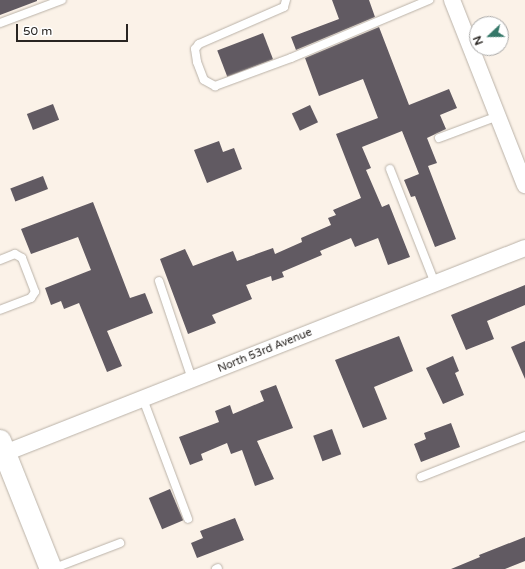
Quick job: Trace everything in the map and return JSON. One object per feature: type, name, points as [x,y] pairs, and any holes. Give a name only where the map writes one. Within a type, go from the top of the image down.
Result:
[{"type":"street","points":[[452,0],[525,185]]},
{"type":"street","name":"North 53rd Avenue","points":[[4,460],[192,379],[525,248]]},
{"type":"street","points":[[4,460],[51,569]]},
{"type":"lane","points":[[0,23],[62,0]]},
{"type":"lane","points":[[286,0],[284,6],[199,44],[196,49],[197,62],[204,80],[215,86],[291,58],[429,0]]},
{"type":"lane","points":[[439,138],[498,116]]},
{"type":"lane","points":[[390,169],[435,283]]},
{"type":"lane","points":[[0,260],[15,254],[22,258],[35,292],[31,298],[0,310]]},
{"type":"lane","points":[[159,281],[192,379]]},
{"type":"lane","points":[[143,399],[188,519]]},
{"type":"lane","points":[[421,477],[525,436]]},
{"type":"lane","points":[[51,569],[120,543]]},
{"type":"building","points":[[0,0],[37,0],[37,1],[0,15]]},
{"type":"building","points":[[332,0],[369,0],[375,17],[296,50],[291,37],[339,19]]},
{"type":"building","points":[[379,27],[409,105],[449,89],[457,108],[440,115],[446,129],[427,138],[437,163],[428,166],[456,239],[435,247],[415,196],[411,197],[404,180],[419,174],[402,131],[362,147],[371,168],[366,170],[382,207],[389,204],[410,257],[388,265],[378,238],[355,247],[351,238],[320,251],[322,255],[282,272],[284,277],[272,281],[271,276],[246,285],[252,299],[212,315],[216,323],[188,334],[160,259],[185,249],[193,266],[233,251],[237,261],[273,248],[275,254],[302,242],[301,238],[331,225],[328,218],[336,215],[333,210],[361,198],[336,134],[378,118],[363,79],[319,96],[305,58]]},
{"type":"building","points":[[263,33],[273,59],[227,77],[217,51]]},
{"type":"building","points":[[53,104],[59,120],[33,130],[27,114]]},
{"type":"building","points":[[310,105],[318,122],[300,131],[292,113]]},
{"type":"building","points":[[219,141],[223,152],[234,148],[242,169],[207,183],[194,150]]},
{"type":"building","points":[[43,176],[48,189],[15,202],[10,189]]},
{"type":"building","points":[[93,202],[130,298],[145,293],[153,313],[107,331],[122,366],[107,372],[79,303],[64,309],[61,301],[51,305],[45,288],[91,270],[78,237],[31,254],[21,229]]},
{"type":"building","points":[[525,285],[525,305],[487,321],[494,339],[466,350],[451,315]]},
{"type":"building","points":[[399,336],[413,371],[374,387],[387,419],[363,428],[335,360]]},
{"type":"building","points":[[525,341],[525,379],[511,347]]},
{"type":"building","points":[[453,356],[459,371],[455,373],[464,395],[443,404],[426,368]]},
{"type":"building","points":[[276,385],[293,428],[257,441],[274,479],[255,486],[242,450],[231,454],[227,443],[201,454],[203,460],[190,465],[179,437],[219,422],[215,411],[230,405],[233,414],[264,401],[260,391]]},
{"type":"building","points":[[451,423],[460,447],[421,462],[414,444],[426,439],[424,433]]},
{"type":"building","points":[[332,429],[341,454],[322,461],[313,436]]},
{"type":"building","points":[[170,489],[183,520],[162,529],[149,498]]},
{"type":"building","points":[[235,518],[244,540],[197,558],[191,543],[203,538],[200,531]]},
{"type":"building","points":[[525,537],[525,561],[505,569],[451,569],[480,557],[479,555]]}]
